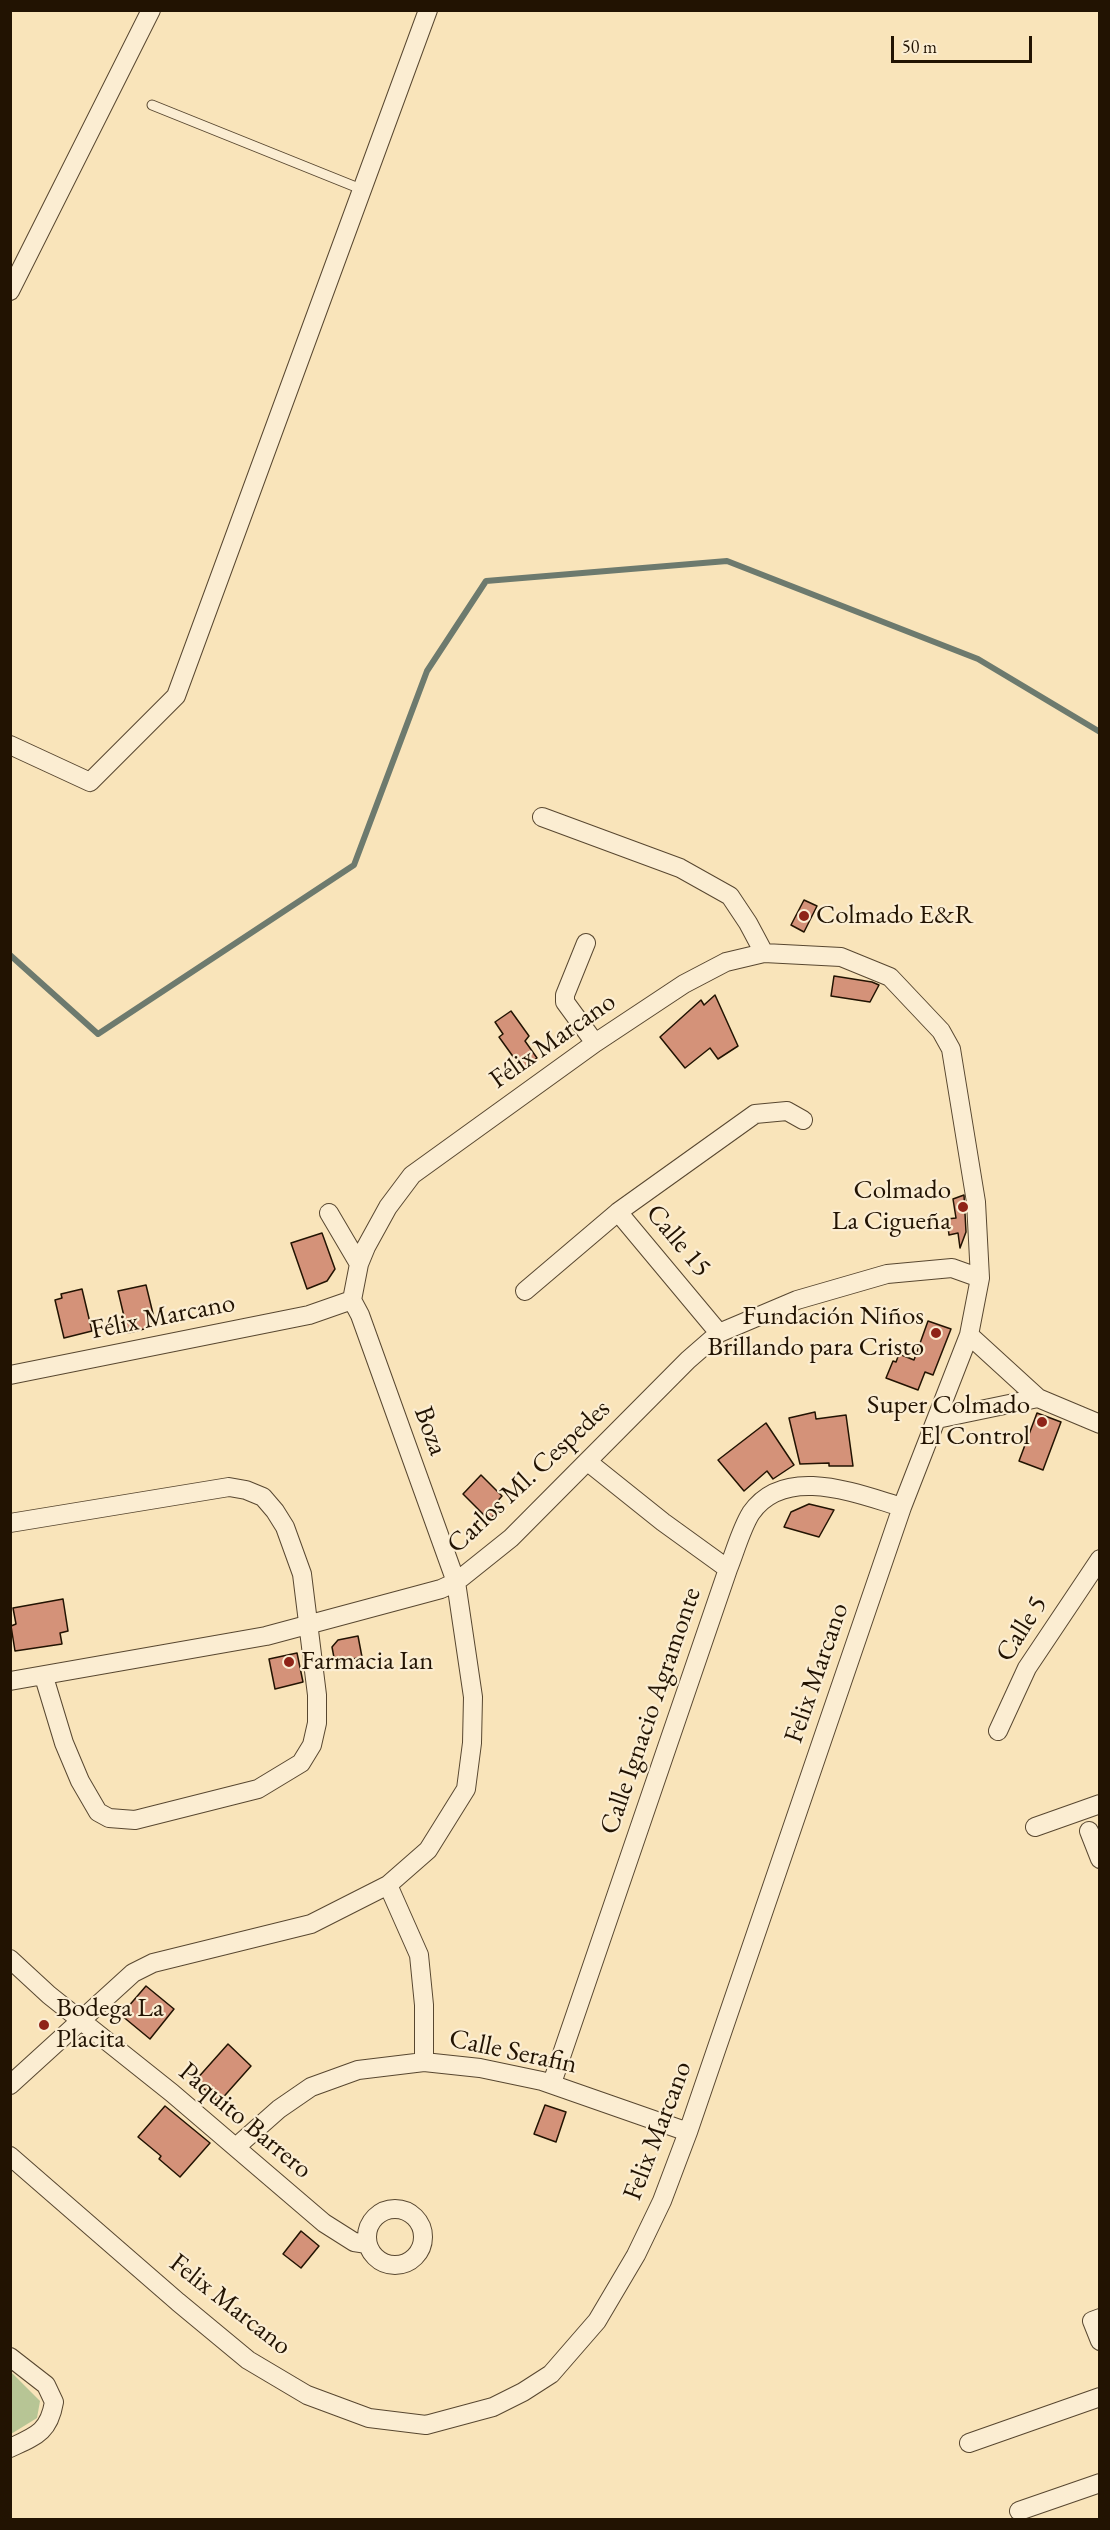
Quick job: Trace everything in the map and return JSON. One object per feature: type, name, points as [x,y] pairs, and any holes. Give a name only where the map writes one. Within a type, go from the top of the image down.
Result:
[{"type":"street","points":[[10,291],[151,10]]},
{"type":"street","points":[[10,745],[90,782],[176,696],[428,10]]},
{"type":"street","points":[[542,818],[680,868],[730,896],[764,953]]},
{"type":"street","points":[[586,943],[565,996],[565,1002],[595,1043]]},
{"type":"street","name":"Félix Marcano","points":[[10,1375],[309,1315],[352,1300],[359,1264],[388,1207],[412,1175],[595,1043],[684,984],[726,962],[764,953],[841,957],[890,977],[941,1031],[951,1048],[972,1180],[980,1278]]},
{"type":"street","points":[[525,1291],[618,1212],[755,1114],[787,1111],[803,1120]]},
{"type":"street","name":"Calle 15","points":[[618,1212],[719,1333]]},
{"type":"street","points":[[329,1213],[359,1264]]},
{"type":"street","name":"Carlos Ml. Cespedes","points":[[10,1681],[44,1677],[266,1636],[441,1589],[456,1582],[511,1538],[688,1360],[719,1333],[797,1300],[887,1274],[952,1268],[980,1278]]},
{"type":"street","name":"Felix Marcano","points":[[10,2156],[248,2360],[307,2395],[369,2418],[426,2425],[493,2407],[524,2392],[551,2374],[597,2321],[636,2255],[662,2201],[688,2132],[902,1508],[969,1335],[980,1278]]},
{"type":"street","name":"Boza","points":[[10,2085],[133,1973],[153,1963],[310,1924],[388,1885],[428,1850],[466,1789],[472,1743],[473,1697],[456,1582],[360,1315],[352,1300]]},
{"type":"street","points":[[969,1335],[1038,1398],[1100,1424]]},
{"type":"street","points":[[937,1419],[1038,1398]]},
{"type":"street","points":[[588,1462],[663,1522],[728,1569]]},
{"type":"street","points":[[10,1523],[229,1487],[246,1490],[263,1497],[285,1527],[302,1574],[317,1695],[317,1723],[312,1745],[301,1762],[258,1789],[135,1820],[109,1818],[98,1812],[91,1803],[64,1743],[44,1677]]},
{"type":"street","name":"Calle Ignacio Agramonte","points":[[552,2083],[728,1569],[750,1515],[760,1502],[774,1491],[791,1488],[833,1487],[902,1508]]},
{"type":"street","name":"Calle 5","points":[[998,1731],[1027,1668],[1100,1559]]},
{"type":"street","points":[[1035,1827],[1100,1804]]},
{"type":"street","points":[[1089,1831],[1100,1858]]},
{"type":"street","points":[[388,1885],[419,1955],[424,2005],[424,2062]]},
{"type":"street","name":"Paquito Barrero","points":[[10,1959],[49,1995],[236,2146],[324,2223],[354,2242],[367,2244]]},
{"type":"street","name":"Calle Serafin","points":[[236,2146],[279,2109],[310,2087],[358,2070],[424,2062],[480,2068],[552,2083],[688,2132]]},
{"type":"street","points":[[1100,2318],[1092,2321],[1100,2341]]},
{"type":"street","points":[[10,2357],[46,2385],[54,2402],[46,2427],[33,2437],[10,2448]]},
{"type":"street","points":[[969,2443],[1100,2397]]},
{"type":"street","points":[[1019,2511],[1100,2483]]},
{"type":"lane","points":[[152,105],[361,189]]},
{"type":"green space","points":[[11,2372],[40,2401],[37,2418],[11,2434]]},
{"type":"building","name":"Colmado E&R","points":[[804,900],[817,906],[804,932],[791,925]]},
{"type":"building","points":[[834,976],[879,985],[870,1002],[831,996]]},
{"type":"building","points":[[715,995],[738,1046],[718,1059],[710,1048],[685,1068],[660,1037],[701,1000],[704,1005]]},
{"type":"building","points":[[511,1011],[529,1036],[525,1041],[537,1058],[522,1069],[499,1037],[503,1034],[495,1022]]},
{"type":"building","name":"Colmado La Cigueña","points":[[964,1195],[966,1232],[960,1248],[958,1233],[949,1235],[947,1219],[956,1218],[953,1199]]},
{"type":"building","points":[[322,1233],[335,1269],[327,1281],[307,1289],[291,1243]]},
{"type":"building","points":[[146,1285],[156,1326],[128,1333],[118,1291]]},
{"type":"building","points":[[82,1289],[92,1331],[64,1338],[55,1300],[62,1298],[61,1294]]},
{"type":"building","points":[[928,1321],[951,1329],[933,1375],[925,1372],[918,1390],[886,1378],[893,1361],[896,1362],[899,1354],[914,1360]]},
{"type":"building","points":[[815,1412],[816,1419],[846,1415],[853,1466],[829,1466],[829,1463],[800,1464],[789,1418]]},
{"type":"building","points":[[1037,1413],[1061,1422],[1043,1470],[1019,1461]]},
{"type":"building","points":[[766,1423],[794,1465],[773,1479],[767,1471],[744,1491],[718,1460]]},
{"type":"building","points":[[481,1475],[502,1496],[495,1504],[500,1509],[489,1520],[463,1494]]},
{"type":"building","points":[[809,1504],[834,1510],[819,1537],[784,1527],[791,1512]]},
{"type":"building","points":[[63,1599],[68,1631],[60,1633],[62,1644],[15,1651],[11,1626],[16,1624],[13,1608]]},
{"type":"building","points":[[358,1636],[362,1657],[335,1663],[332,1647],[338,1640]]},
{"type":"building","points":[[297,1653],[303,1682],[275,1689],[269,1659]]},
{"type":"building","points":[[146,1986],[174,2009],[150,2039],[121,2015]]},
{"type":"building","points":[[228,2044],[251,2066],[219,2102],[195,2081]]},
{"type":"building","points":[[545,2105],[566,2112],[556,2142],[534,2134]]},
{"type":"building","points":[[165,2106],[210,2143],[180,2177],[159,2159],[161,2156],[138,2137]]},
{"type":"building","points":[[301,2231],[319,2246],[301,2268],[283,2254]]},
{"type":"waterway","points":[[10,955],[98,1034],[354,865],[427,671],[486,581],[727,561],[978,659],[1100,732]]},
{"type":"place","name":"Colmado E&R","points":[[804,916]]},
{"type":"place","name":"Colmado La Cigueña","points":[[963,1207]]},
{"type":"place","name":"Fundación Niños Brillando para Cristo","points":[[936,1333]]},
{"type":"place","name":"Super Colmado El Control","points":[[1042,1422]]},
{"type":"place","name":"Farmacia Ian","points":[[289,1662]]},
{"type":"place","name":"Bodega La Placita","points":[[44,2025]]}]
